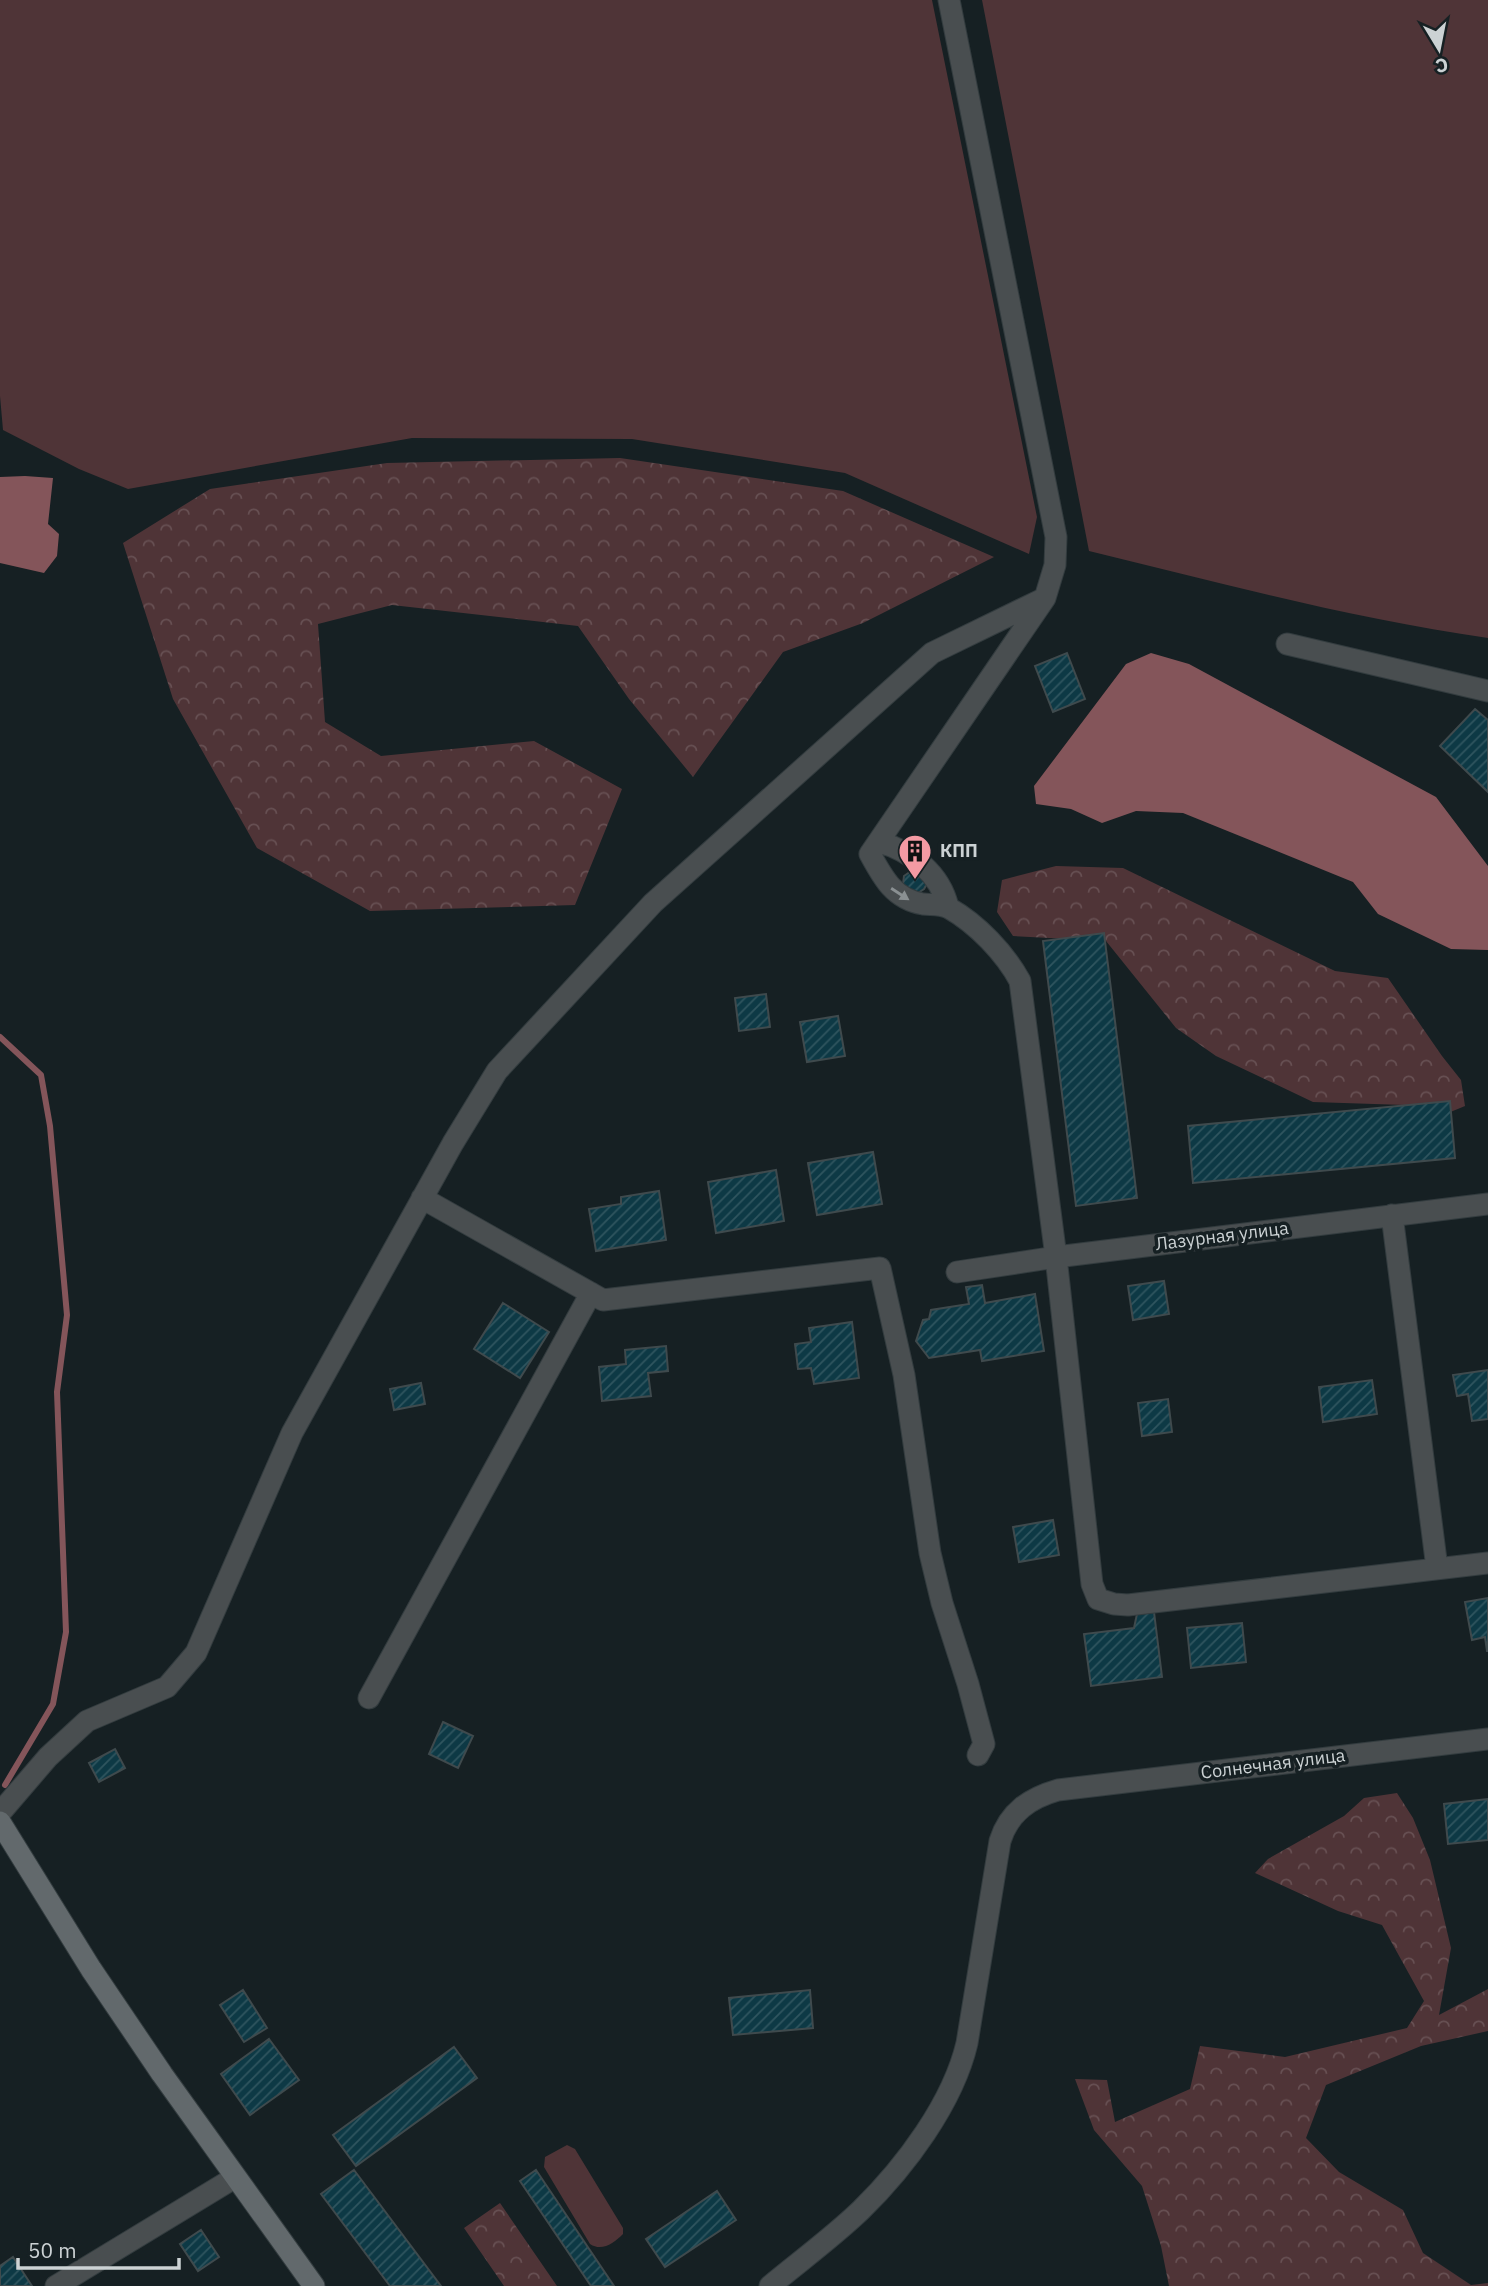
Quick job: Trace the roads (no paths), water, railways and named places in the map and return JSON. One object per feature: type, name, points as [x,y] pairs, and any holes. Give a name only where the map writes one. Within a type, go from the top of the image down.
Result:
[{"type":"street","points":[[874,848],[1045,598],[1055,565],[1056,537],[949,0]]},
{"type":"street","points":[[0,1813],[48,1757],[87,1721],[167,1687],[196,1653],[292,1433],[453,1143],[497,1071],[653,903],[932,653],[1045,598]]},
{"type":"street","points":[[1287,644],[1488,691]]},
{"type":"street","points":[[874,848],[903,852],[920,863],[940,886],[948,907],[994,944],[1010,962],[1020,982],[1056,1257],[1092,1584],[1098,1598],[1114,1604],[1128,1605],[1488,1563]]},
{"type":"street","points":[[874,848],[892,890],[914,902],[948,907]]},
{"type":"street","points":[[422,1198],[603,1300],[880,1268],[904,1375],[930,1553],[984,1744],[978,1755]]},
{"type":"street","name":"Лазурная улица","points":[[957,1272],[1056,1257],[1488,1204]]},
{"type":"street","points":[[1392,1215],[1437,1568]]},
{"type":"street","points":[[369,1698],[591,1293]]},
{"type":"street","name":"Солнечная улица","points":[[770,2286],[868,2203],[927,2131],[963,2060],[1003,1830],[1013,1814],[1036,1798],[1058,1790],[1488,1738]]},
{"type":"street","points":[[0,1822],[91,1969],[234,2178],[314,2286]]},
{"type":"street","points":[[56,2286],[234,2178]]},
{"type":"waterway","points":[[0,1037],[41,1075],[50,1126],[67,1315],[57,1392],[66,1632],[53,1704],[5,1785]]},
{"type":"place","name":"КПП","points":[[915,881]]}]
